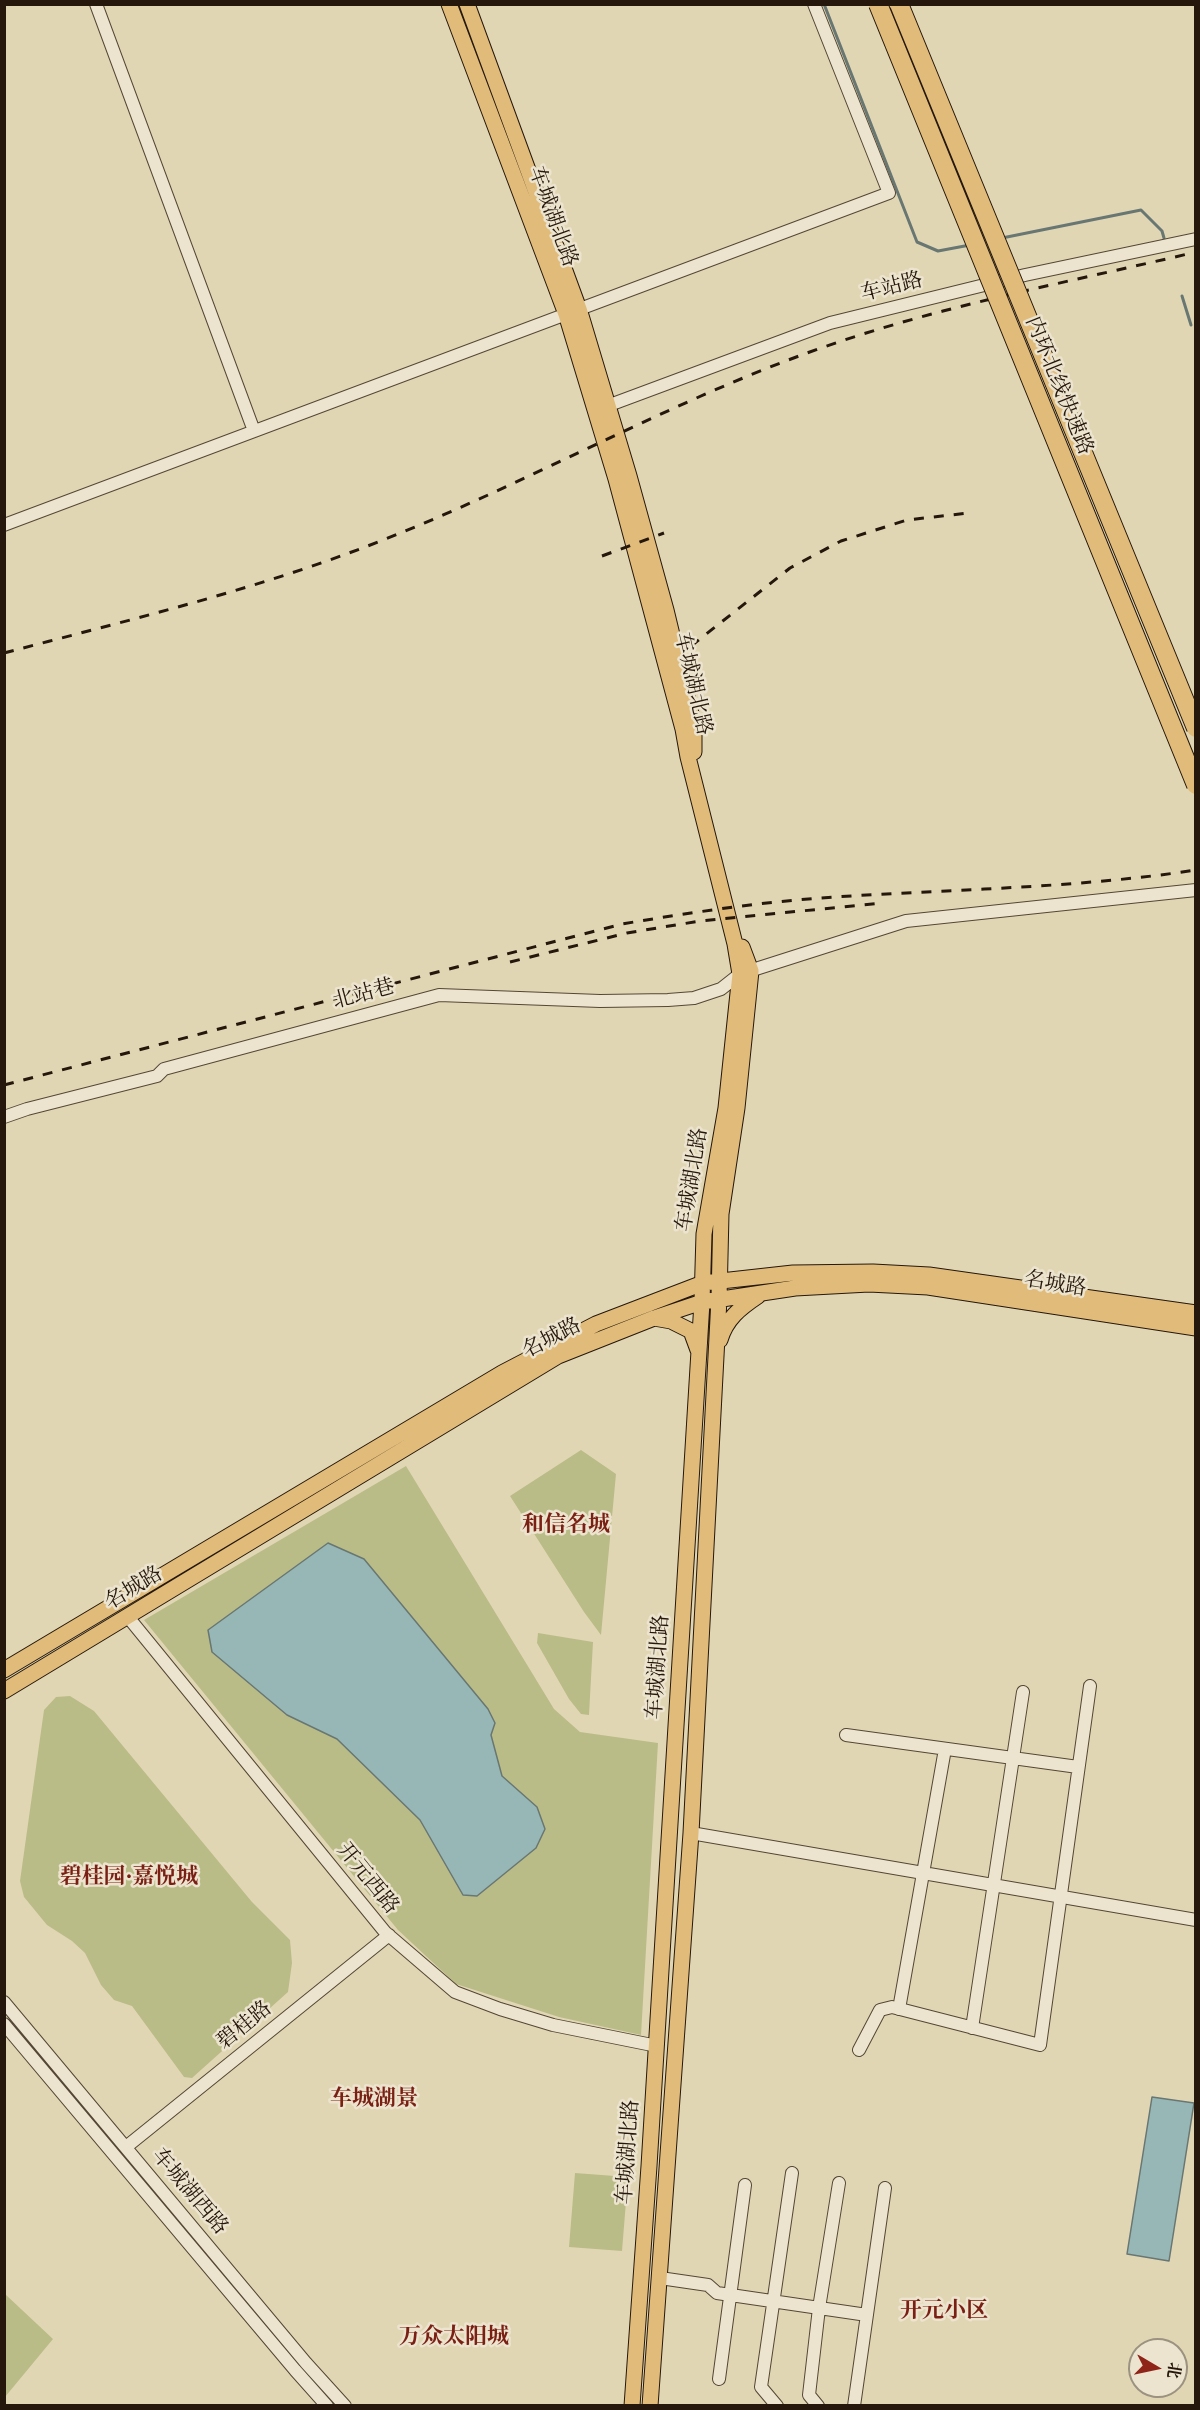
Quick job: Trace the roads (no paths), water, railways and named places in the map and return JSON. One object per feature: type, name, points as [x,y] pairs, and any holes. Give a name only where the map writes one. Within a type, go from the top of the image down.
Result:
[{"type":"highway","name":"内环北线快速路","points":[[878,4],[1196,785]]},
{"type":"highway","name":"内环北线快速路","points":[[899,4],[1196,728]]},
{"type":"main road","name":"车城湖北路","points":[[449,4],[572,311],[654,616],[735,944],[745,972],[726,1108],[704,1234],[702,1302],[657,2046],[632,2406]]},
{"type":"main road","name":"车城湖北路","points":[[467,4],[572,311],[607,406],[629,476],[666,610],[694,726],[694,756],[741,941],[745,972],[737,1108],[721,1214],[720,1280],[691,1833],[650,2406]]},
{"type":"main road","points":[[679,1292],[689,1281],[694,1266],[719,1115],[726,1108]]},
{"type":"main road","points":[[720,1251],[728,1264],[740,1275],[756,1276]]},
{"type":"main road","name":"名城路","points":[[4,1670],[502,1373],[596,1324],[703,1283],[793,1273],[873,1272],[929,1275],[1196,1313]]},
{"type":"main road","name":"名城路","points":[[4,1691],[558,1356],[654,1318],[702,1302],[795,1288],[869,1284],[928,1287],[1196,1328]]},
{"type":"main road","points":[[716,1351],[723,1328],[737,1310],[763,1293]]},
{"type":"main road","points":[[654,1318],[671,1320],[691,1331],[699,1353]]},
{"type":"street","points":[[96,4],[254,431]]},
{"type":"street","points":[[4,525],[889,193],[814,4]]},
{"type":"street","name":"车站路","points":[[607,406],[830,323],[1025,275],[1196,238]]},
{"type":"street","name":"北站巷","points":[[4,1117],[157,1076],[164,1069],[439,995],[600,1001],[694,998],[721,989],[745,972],[906,921],[1196,890]]},
{"type":"street","name":"开元西路","points":[[128,1617],[389,1935],[455,1992],[553,2025],[657,2046]]},
{"type":"street","points":[[859,2050],[880,2010],[892,2007],[1040,2045],[1090,1686]]},
{"type":"street","points":[[972,2028],[1023,1692]]},
{"type":"street","points":[[846,1735],[1078,1767]]},
{"type":"street","points":[[899,2009],[945,1749]]},
{"type":"street","points":[[691,1833],[1196,1920]]},
{"type":"street","name":"碧桂路","points":[[126,2147],[389,1935]]},
{"type":"street","name":"车城湖西路","points":[[4,2002],[306,2363],[345,2406]]},
{"type":"street","name":"车城湖西路","points":[[4,2024],[294,2370],[327,2406]]},
{"type":"street","points":[[777,2406],[761,2387],[792,2173]]},
{"type":"street","points":[[818,2406],[809,2395],[819,2308],[839,2183]]},
{"type":"street","points":[[719,2379],[745,2186]]},
{"type":"street","points":[[854,2406],[885,2188]]},
{"type":"street","points":[[660,2278],[708,2285],[717,2293],[867,2315]]},
{"type":"water","points":[[328,1543],[364,1559],[488,1709],[495,1723],[491,1735],[502,1776],[537,1807],[545,1829],[536,1848],[477,1896],[463,1895],[420,1820],[337,1739],[287,1715],[212,1652],[208,1630]]},
{"type":"water","points":[[1152,2097],[1194,2103],[1169,2261],[1127,2254]]},
{"type":"waterway","points":[[824,4],[917,242],[938,251],[970,245]]},
{"type":"waterway","points":[[1002,238],[1141,210],[1162,231],[1164,238]]},
{"type":"waterway","points":[[1182,296],[1191,325]]},
{"type":"railway","points":[[4,653],[203,600],[350,553],[504,488],[714,390],[821,348],[913,319],[1196,252]]},
{"type":"railway","points":[[691,646],[790,568],[841,541],[907,520],[968,513]]},
{"type":"railway","points":[[602,556],[664,533]]},
{"type":"railway","points":[[4,1085],[622,924],[795,900],[1055,885],[1196,870]]},
{"type":"railway","points":[[510,962],[627,933],[700,921],[882,903]]},
{"type":"district","name":"和信名城","points":[[566,1526]]},
{"type":"district","name":"碧桂园·嘉悦城","points":[[129,1878]]},
{"type":"district","name":"车城湖景","points":[[374,2100]]},
{"type":"district","name":"开元小区","points":[[944,2312]]},
{"type":"district","name":"万众太阳城","points":[[454,2338]]}]
